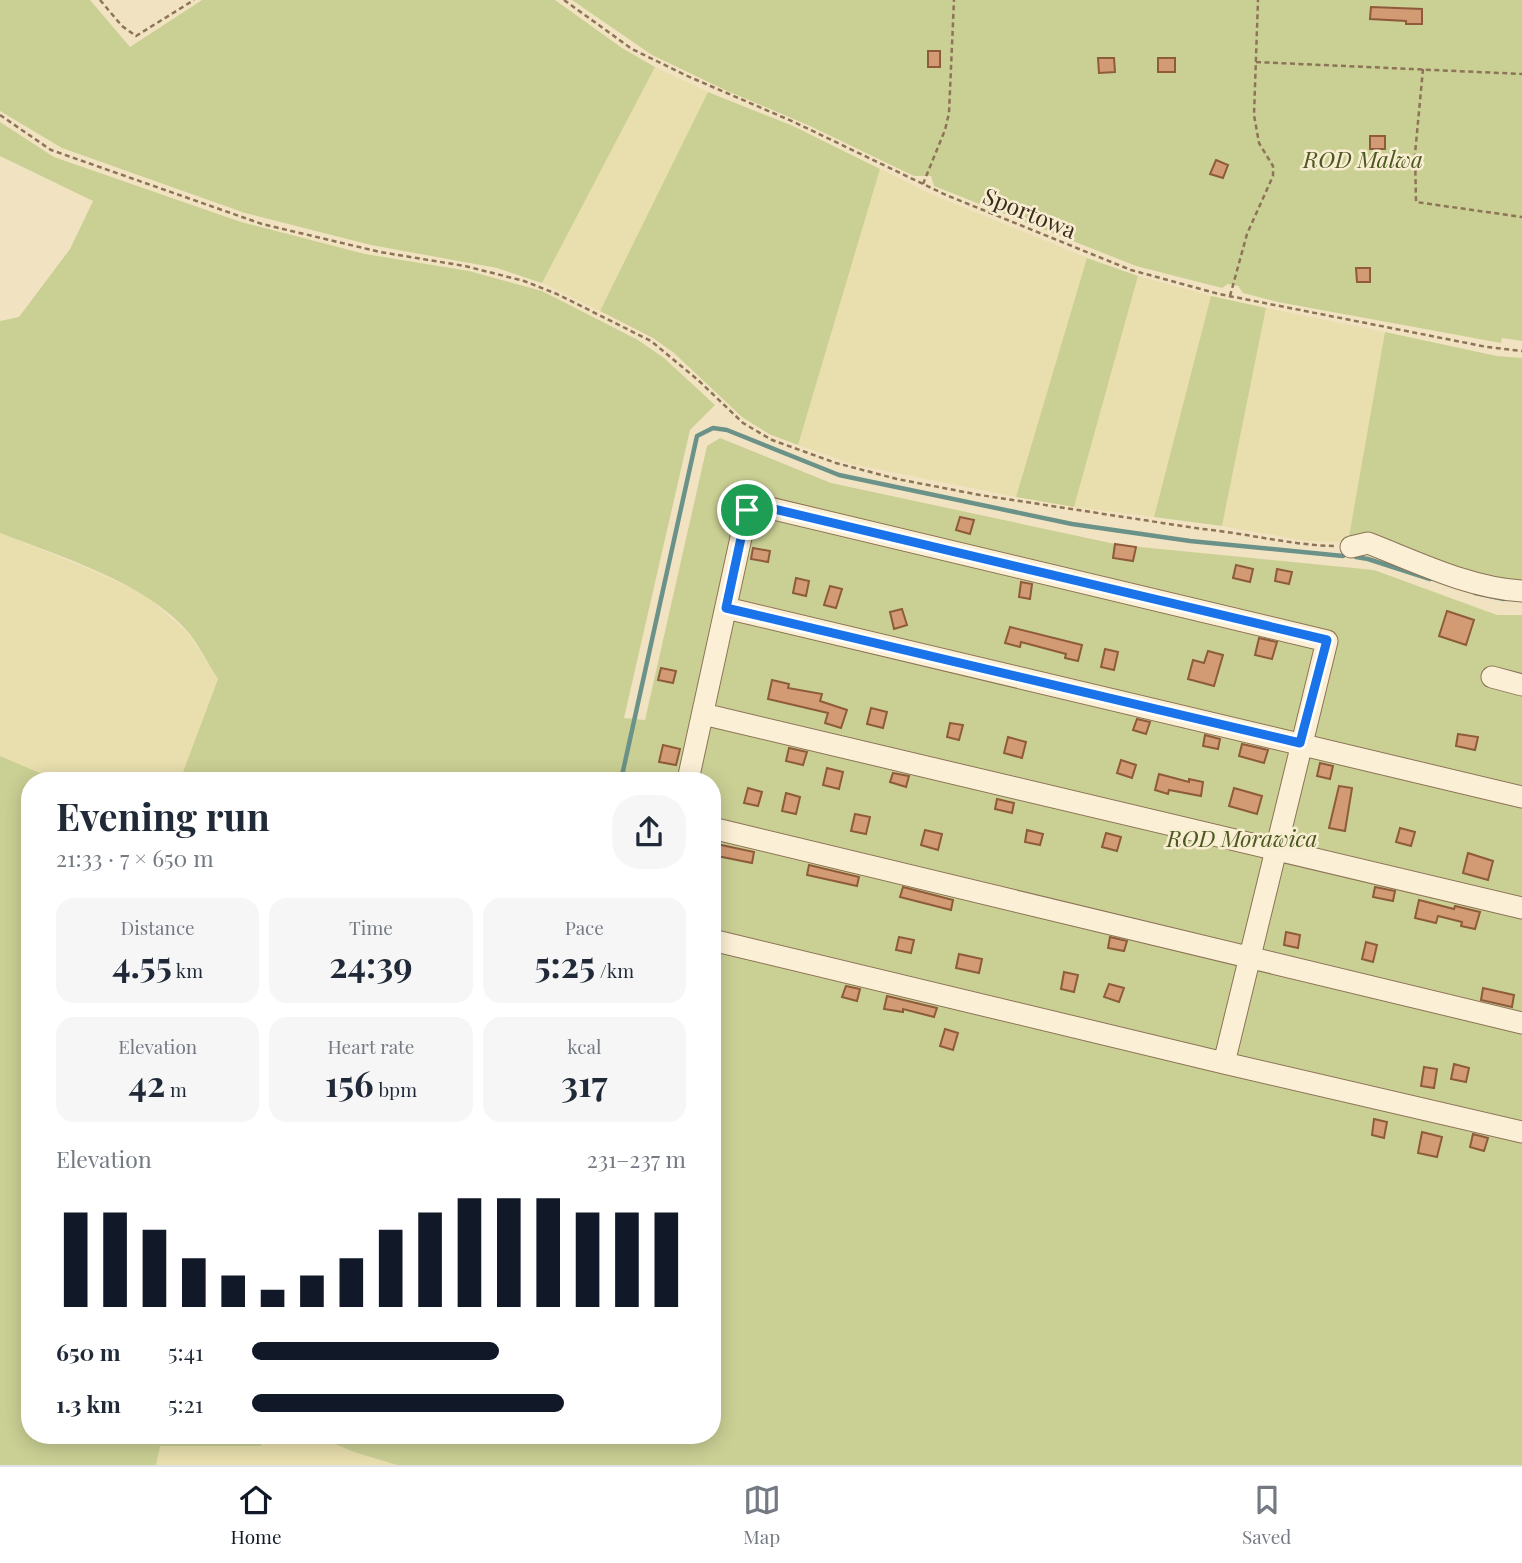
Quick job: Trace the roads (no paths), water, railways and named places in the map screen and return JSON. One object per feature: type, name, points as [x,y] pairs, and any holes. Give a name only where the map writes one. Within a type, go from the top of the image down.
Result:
[{"type":"street","points":[[690,772],[747,510],[757,505],[1327,640],[1224,1063]]},
{"type":"street","points":[[1351,547],[1368,543],[1476,583],[1522,591]]},
{"type":"street","points":[[726,608],[1522,797]]},
{"type":"street","points":[[1492,677],[1522,685]]},
{"type":"street","points":[[702,714],[1522,908]]},
{"type":"street","points":[[721,830],[1522,1023]]},
{"type":"street","points":[[721,942],[1522,1132]]},
{"type":"waterway","points":[[623,772],[697,436],[713,428],[727,430],[839,475],[1072,524],[1190,541],[1343,556]]},
{"type":"waterway","points":[[1356,557],[1430,579]]},
{"type":"waterway","points":[[1475,593],[1504,599]]},
{"type":"park label","name":"ROD Malwa","points":[[1363,158]]},
{"type":"park label","name":"ROD Morawica","points":[[1242,837]]}]
